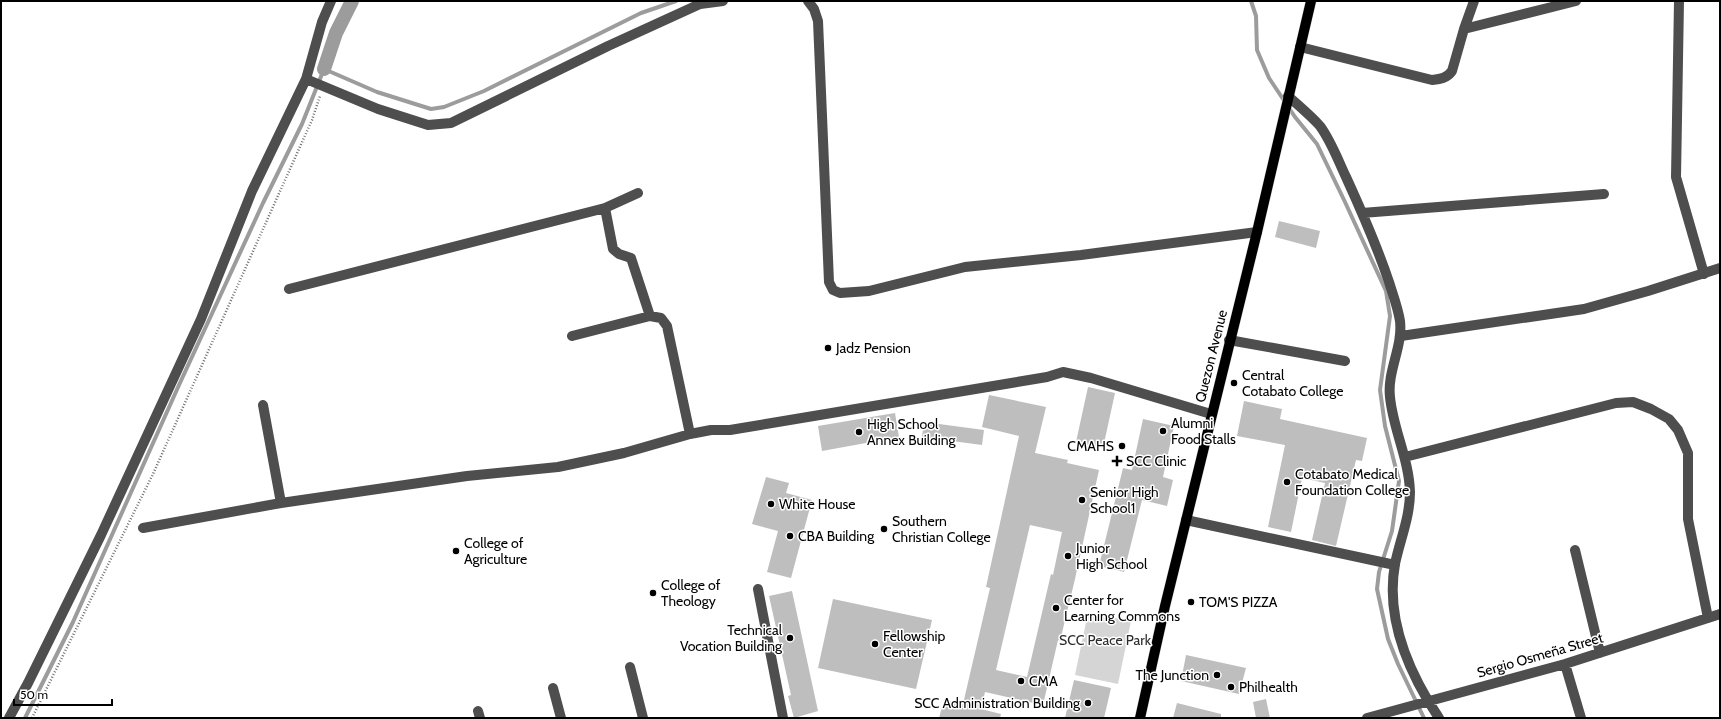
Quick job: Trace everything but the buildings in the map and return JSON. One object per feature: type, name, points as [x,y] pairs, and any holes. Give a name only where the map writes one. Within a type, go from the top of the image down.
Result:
[{"type":"main road","name":"Quezon Avenue","points":[[1140,718],[1165,606],[1229,340],[1257,232],[1311,1]]},
{"type":"street","points":[[9,718],[28,683],[104,528],[201,318],[252,191],[306,79],[322,22],[331,1]]},
{"type":"street","points":[[306,79],[378,109],[428,125],[451,123],[608,46],[700,4],[723,1]]},
{"type":"street","points":[[808,1],[814,9],[818,21],[829,282],[833,290],[840,293],[869,290],[965,267],[1081,255],[1257,232]]},
{"type":"street","points":[[1300,48],[1432,80],[1444,78],[1452,71],[1474,1]]},
{"type":"street","points":[[1464,29],[1576,1]]},
{"type":"street","points":[[1679,1],[1676,176],[1704,274]]},
{"type":"street","points":[[1288,96],[1309,114],[1327,137],[1377,246],[1398,311],[1401,336],[1393,364],[1390,395],[1409,478],[1409,509],[1392,564],[1392,592],[1395,616],[1402,648],[1414,677],[1439,718]]},
{"type":"street","points":[[289,289],[605,208],[638,193]]},
{"type":"street","points":[[1362,214],[1604,194]]},
{"type":"street","points":[[605,208],[613,249],[619,254],[631,258],[650,316]]},
{"type":"street","points":[[1401,336],[1584,309],[1720,268]]},
{"type":"street","points":[[572,336],[650,316],[662,318],[667,326],[690,434]]},
{"type":"street","points":[[1229,340],[1345,361]]},
{"type":"street","points":[[143,528],[282,503],[467,476],[558,467],[624,453],[690,434],[711,430],[730,430],[1032,379],[1063,372],[1091,378],[1211,414]]},
{"type":"street","points":[[1405,457],[1616,403],[1633,402],[1651,409],[1669,419],[1678,430],[1688,452],[1688,519],[1708,618]]},
{"type":"street","points":[[263,405],[282,503]]},
{"type":"street","points":[[1186,520],[1392,564]]},
{"type":"street","points":[[1575,550],[1600,653]]},
{"type":"street","points":[[758,589],[783,718]]},
{"type":"street","name":"Sergio Osmeña Street","points":[[1367,718],[1565,664],[1720,614]]},
{"type":"street","points":[[1565,664],[1580,718]]},
{"type":"street","points":[[630,667],[643,718]]},
{"type":"street","points":[[553,688],[561,718]]},
{"type":"path","points":[[32,718],[153,474],[312,120],[323,86]]},
{"type":"green space","name":"SCC Peace Park","points":[[1088,613],[1131,621],[1118,684],[1075,675]]},
{"type":"waterway","points":[[324,69],[336,33],[352,1]]},
{"type":"waterway","points":[[25,718],[73,622],[179,385],[263,203],[302,124],[324,69],[377,92],[431,109],[444,107],[484,91],[641,13],[676,1]]},
{"type":"waterway","points":[[1251,1],[1256,16],[1257,50],[1269,78],[1295,117],[1317,144],[1386,291],[1390,316],[1380,390],[1385,426],[1399,481],[1392,531],[1379,572],[1377,589],[1388,639],[1398,664],[1424,718]]},
{"type":"place","name":"Jadz Pension","points":[[828,348]]},
{"type":"place","name":"Central Cotabato College","points":[[1234,383]]},
{"type":"place","name":"Alumni Food Stalls","points":[[1163,431]]},
{"type":"place","name":"High School Annex Building","points":[[859,432]]},
{"type":"place","name":"CMAHS","points":[[1122,446]]},
{"type":"place","name":"SCC Clinic","points":[[1117,461]]},
{"type":"place","name":"Cotabato Medical Foundation College","points":[[1287,482]]},
{"type":"place","name":"Senior High School1","points":[[1082,500]]},
{"type":"place","name":"White House","points":[[771,504]]},
{"type":"place","name":"Southern Christian College","points":[[884,529]]},
{"type":"place","name":"CBA Building","points":[[790,536]]},
{"type":"place","name":"College of Agriculture","points":[[456,551]]},
{"type":"place","name":"Junior High School","points":[[1068,556]]},
{"type":"place","name":"College of Theology","points":[[653,593]]},
{"type":"place","name":"TOM'S PIZZA","points":[[1191,602]]},
{"type":"place","name":"Center for Learning Commons","points":[[1056,608]]},
{"type":"place","name":"Technical Vocation Building","points":[[790,638]]},
{"type":"place","name":"Fellowship Center","points":[[875,644]]},
{"type":"place","name":"The Junction","points":[[1217,675]]},
{"type":"place","name":"CMA","points":[[1021,681]]},
{"type":"place","name":"Philhealth","points":[[1231,687]]},
{"type":"place","name":"SCC Administration Building","points":[[1088,703]]}]
